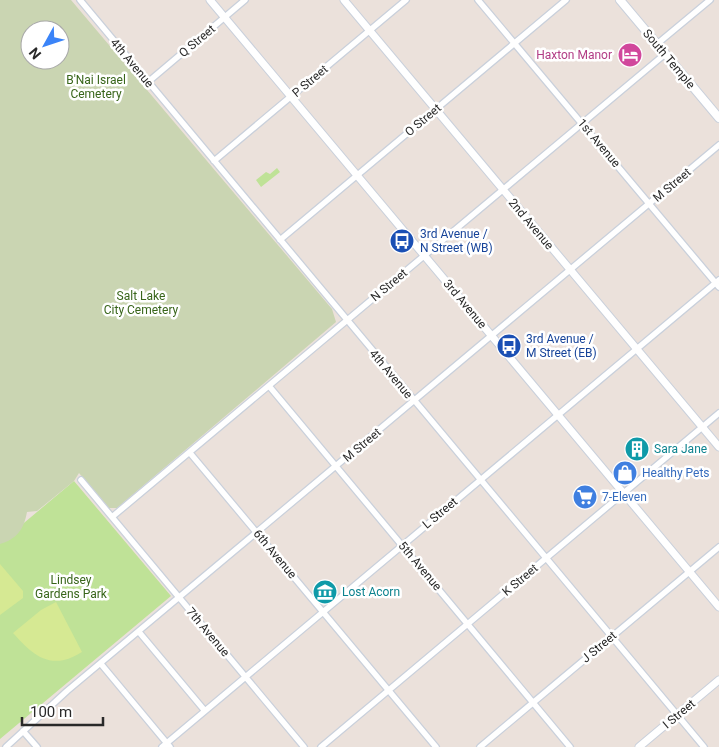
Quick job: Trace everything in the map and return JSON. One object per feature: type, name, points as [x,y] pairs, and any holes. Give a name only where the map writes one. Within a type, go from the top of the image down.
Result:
[{"type":"main road","name":"South Temple","points":[[620,0],[719,118]]},
{"type":"street","name":"3rd Avenue","points":[[210,0],[719,607]]},
{"type":"street","name":"Q Street","points":[[148,82],[246,0]]},
{"type":"street","name":"2nd Avenue","points":[[344,0],[719,447]]},
{"type":"street","name":"P Street","points":[[214,162],[406,0]]},
{"type":"street","name":"1st Avenue","points":[[478,0],[649,204],[718,283]]},
{"type":"street","name":"O Street","points":[[280,240],[566,0]]},
{"type":"street","points":[[657,44],[710,0]]},
{"type":"street","name":"4th Avenue","points":[[83,1],[346,321],[704,747]]},
{"type":"street","name":"N Street","points":[[112,517],[665,54]]},
{"type":"street","name":"M Street","points":[[6,747],[23,730],[257,532],[719,145]]},
{"type":"street","name":"L Street","points":[[166,746],[245,677],[636,348],[718,283]]},
{"type":"street","name":"5th Avenue","points":[[269,386],[570,747]]},
{"type":"street","name":"K Street","points":[[321,747],[719,413]]},
{"type":"street","name":"6th Avenue","points":[[190,453],[436,747]]},
{"type":"street","name":"7th Avenue","points":[[81,480],[304,747]]},
{"type":"street","name":"J Street","points":[[480,747],[719,547]]},
{"type":"street","points":[[139,632],[205,711]]},
{"type":"street","points":[[101,664],[166,746]]},
{"type":"street","name":"I Street","points":[[640,747],[719,680]]},
{"type":"street","points":[[23,730],[37,747]]},
{"type":"green space","name":"Salt Lake City Cemetery","points":[[0,0],[71,0],[332,309],[336,322],[117,508],[109,508],[79,473],[74,481],[37,511],[27,512],[22,528],[6,542],[0,544]]},
{"type":"green space","points":[[277,168],[280,172],[261,187],[256,180],[266,172],[270,174]]},
{"type":"green space","name":"Lindsey Gardens Park","points":[[74,481],[171,596],[0,739],[0,543]]},
{"type":"green space","points":[[0,564],[23,591],[23,598],[0,615]]},
{"type":"green space","points":[[56,602],[82,652],[68,659],[56,661],[48,660],[35,654],[13,633],[41,610]]},
{"type":"place","name":"Haxton Manor","points":[[630,55]]},
{"type":"place","name":"3rd Avenue / N Street (WB)","points":[[402,241]]},
{"type":"place","name":"3rd Avenue / M Street (EB)","points":[[509,346]]},
{"type":"place","name":"Sara Jane","points":[[637,449]]},
{"type":"place","name":"Healthy Pets","points":[[625,473]]},
{"type":"place","name":"7-Eleven","points":[[585,497]]},
{"type":"place","name":"Lost Acorn","points":[[325,592]]},
{"type":"park label","name":"B'Nai Israel Cemetery","points":[[96,87]]}]
